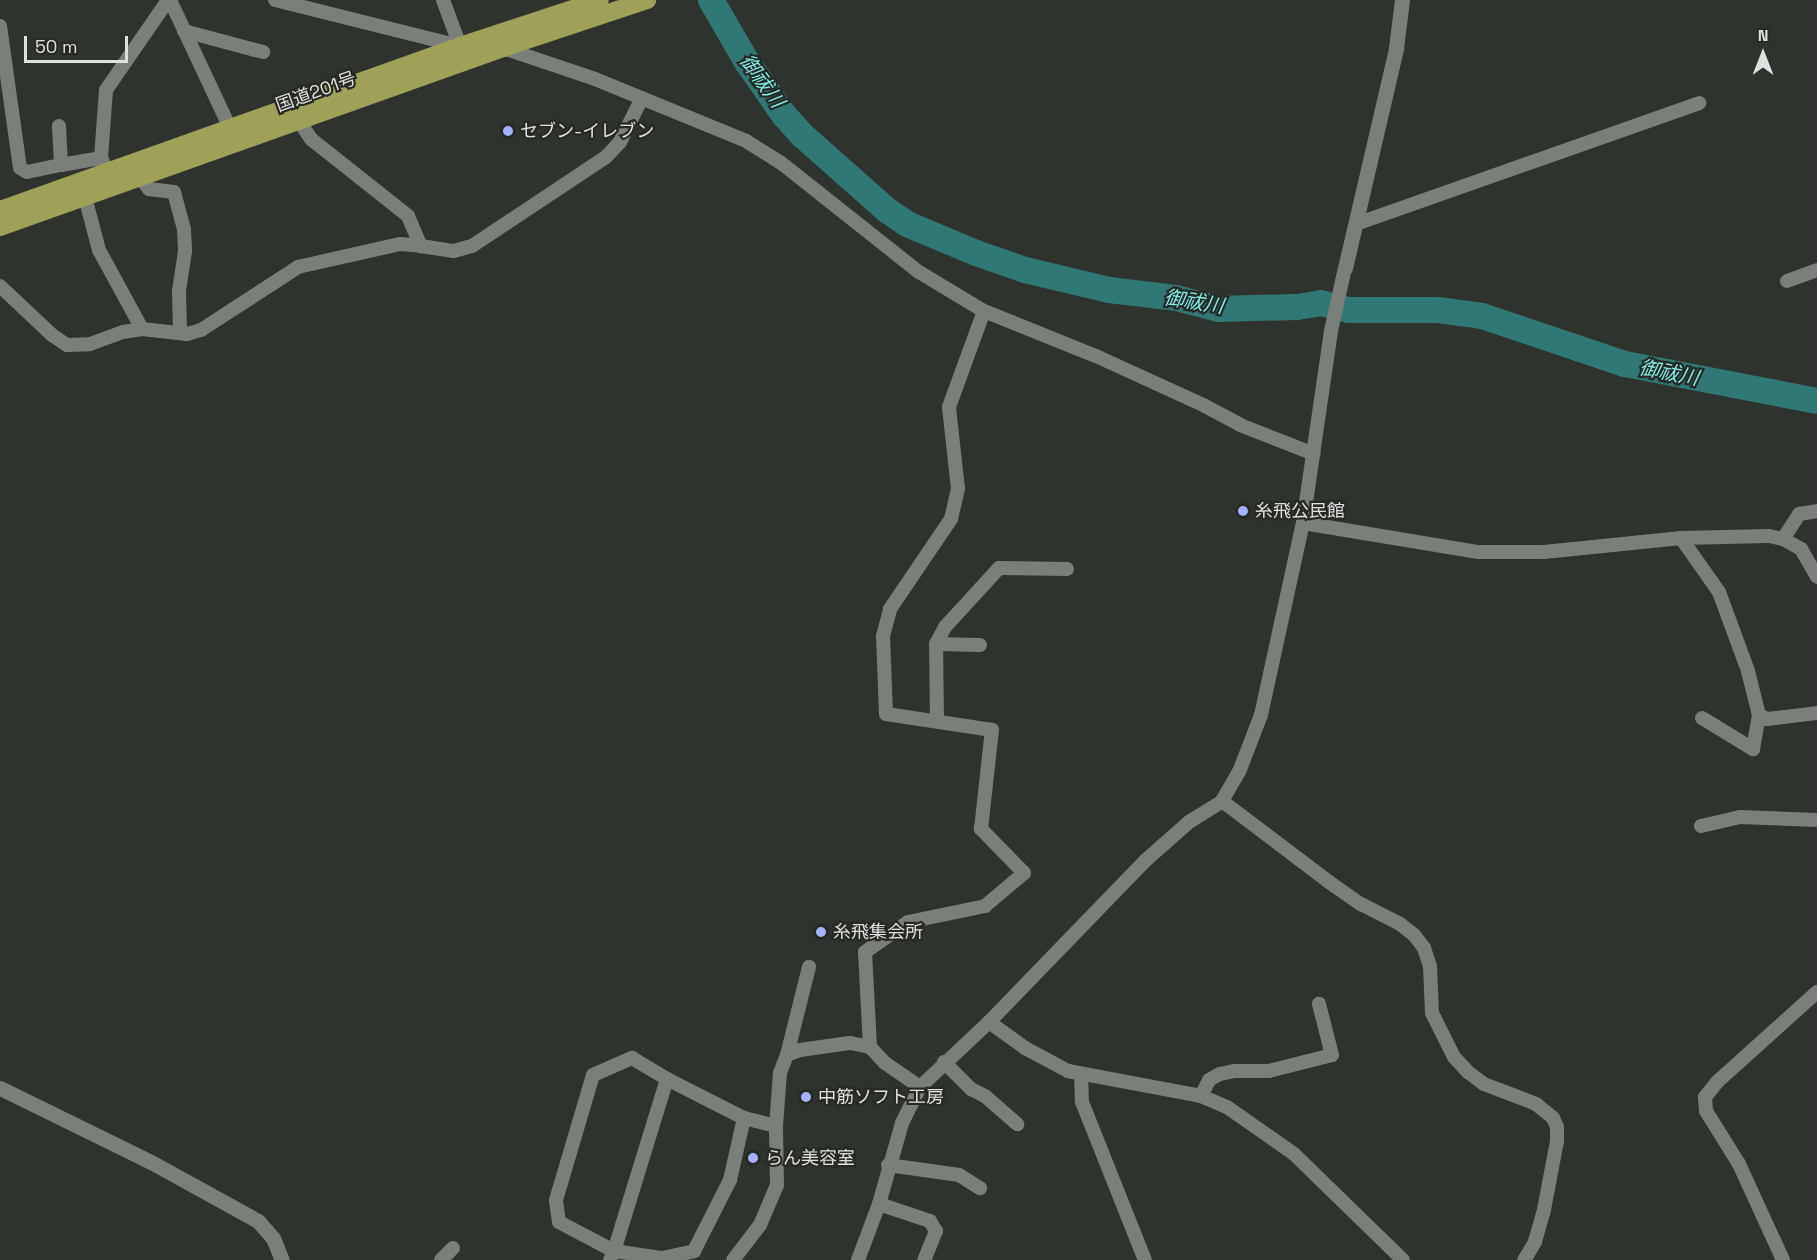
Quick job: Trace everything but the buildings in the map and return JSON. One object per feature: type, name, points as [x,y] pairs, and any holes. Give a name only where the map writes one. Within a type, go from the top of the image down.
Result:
[{"type":"highway","name":"国道201号","points":[[0,210],[105,165],[231,130],[460,46],[600,0]]},
{"type":"highway","name":"国道201号","points":[[0,227],[503,48],[647,0]]},
{"type":"street","points":[[0,26],[20,168],[27,172],[61,165],[105,165],[105,90],[169,0],[231,130]]},
{"type":"street","points":[[275,0],[460,46]]},
{"type":"street","points":[[443,0],[460,46]]},
{"type":"street","points":[[858,1260],[879,1204],[888,1165],[902,1123],[920,1087],[989,1022],[1146,860],[1189,822],[1222,801],[1249,751],[1261,715],[1303,524],[1306,486],[1314,454],[1331,331],[1396,48],[1402,0]]},
{"type":"street","points":[[184,31],[263,52]]},
{"type":"street","points":[[503,48],[595,79],[746,141],[780,162],[919,272],[984,311],[1096,356],[1206,406],[1240,425],[1314,454]]},
{"type":"street","points":[[0,286],[52,335],[67,345],[90,344],[123,332],[142,329],[180,333],[201,330],[298,267],[400,244],[454,251],[472,246],[596,164],[620,142],[642,98]]},
{"type":"street","points":[[1356,224],[1699,103]]},
{"type":"street","points":[[299,121],[311,139],[408,216],[421,246]]},
{"type":"street","points":[[59,126],[61,165]]},
{"type":"street","points":[[140,177],[149,189],[174,192],[184,230],[185,251],[179,291],[180,333]]},
{"type":"street","points":[[85,197],[99,250],[142,329]]},
{"type":"street","points":[[1787,281],[1817,270]]},
{"type":"street","points":[[870,1047],[865,952],[908,922],[985,906],[1024,873],[981,829],[992,730],[886,714],[883,636],[890,609],[951,519],[958,489],[949,407],[984,311]]},
{"type":"street","points":[[1783,539],[1799,514],[1817,511]]},
{"type":"street","points":[[1303,524],[1479,552],[1544,552],[1681,538],[1753,535],[1783,539],[1801,549],[1817,577]]},
{"type":"street","points":[[1681,538],[1719,592],[1748,671],[1759,715],[1753,748],[1702,718]]},
{"type":"street","points":[[937,721],[936,644],[945,627],[999,568],[1067,569]]},
{"type":"street","points":[[936,644],[980,645]]},
{"type":"street","points":[[1759,715],[1767,719],[1817,713]]},
{"type":"street","points":[[1222,801],[1329,882],[1361,904],[1400,924],[1414,935],[1424,948],[1430,966],[1432,1012],[1454,1057],[1484,1084],[1536,1104],[1553,1118],[1557,1126],[1557,1141],[1544,1210],[1535,1242],[1524,1260]]},
{"type":"street","points":[[1701,826],[1740,817],[1817,820]]},
{"type":"street","points":[[733,1260],[760,1225],[777,1185],[776,1126],[780,1073],[787,1055],[809,967]]},
{"type":"street","points":[[1783,1260],[1738,1164],[1706,1111],[1705,1097],[1717,1082],[1817,992]]},
{"type":"street","points":[[1201,1096],[1209,1080],[1220,1074],[1234,1071],[1269,1071],[1332,1055],[1319,1004]]},
{"type":"street","points":[[989,1022],[1051,1063],[1081,1074],[1201,1096],[1227,1107],[1294,1154],[1403,1260]]},
{"type":"street","points":[[787,1055],[800,1050],[850,1043],[870,1047],[885,1063],[920,1087]]},
{"type":"street","points":[[744,1118],[730,1180],[694,1251],[662,1258],[612,1256],[559,1222],[555,1200],[593,1075],[632,1058],[667,1079],[744,1118],[776,1126]]},
{"type":"street","points":[[944,1062],[971,1089],[985,1096],[1017,1124]]},
{"type":"street","points":[[1081,1074],[1082,1102],[1145,1260]]},
{"type":"street","points":[[612,1256],[667,1079]]},
{"type":"street","points":[[0,1088],[162,1168],[258,1221],[273,1238],[282,1260]]},
{"type":"street","points":[[888,1165],[959,1175],[980,1188]]},
{"type":"street","points":[[879,1204],[930,1221],[936,1231],[924,1260]]},
{"type":"street","points":[[441,1260],[453,1248]]},
{"type":"waterway","name":"御祓川","points":[[711,0],[747,62],[784,115],[802,135],[888,211],[907,224],[976,253],[1025,270],[1109,290],[1176,298],[1219,309],[1297,307],[1321,303],[1349,310],[1438,310],[1482,316],[1625,364],[1817,401]]},
{"type":"place","name":"セブン-イレブン","points":[[508,131]]},
{"type":"place","name":"糸飛公民館","points":[[1243,511]]},
{"type":"place","name":"糸飛集会所","points":[[821,932]]},
{"type":"place","name":"中筋ソフト工房","points":[[806,1097]]},
{"type":"place","name":"らん美容室","points":[[753,1158]]}]
